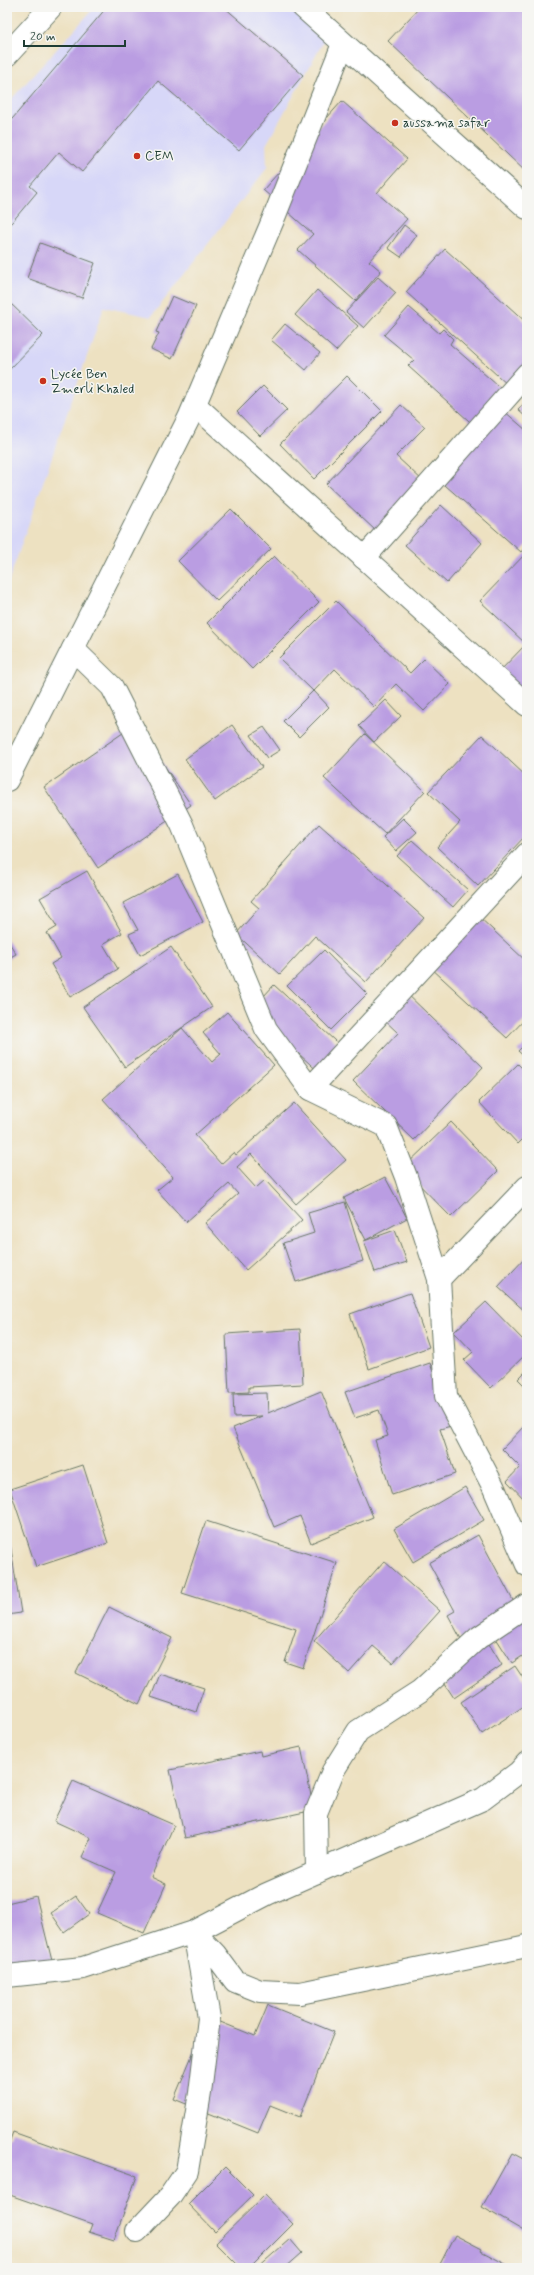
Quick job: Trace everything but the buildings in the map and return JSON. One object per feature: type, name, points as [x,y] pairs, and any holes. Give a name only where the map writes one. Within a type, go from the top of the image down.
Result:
[{"type":"street","points":[[7,55],[51,7]]},
{"type":"street","points":[[303,7],[527,208]]},
{"type":"street","points":[[7,780],[195,405],[273,220],[343,44]]},
{"type":"street","points":[[364,558],[527,374]]},
{"type":"street","points":[[195,405],[527,705]]},
{"type":"street","points":[[73,649],[112,687],[182,825],[266,1030],[310,1089],[386,1126],[406,1177],[439,1279],[446,1396],[493,1486],[527,1566]]},
{"type":"street","points":[[310,1089],[527,854]]},
{"type":"street","points":[[439,1279],[527,1187]]},
{"type":"street","points":[[317,1872],[316,1813],[333,1772],[358,1731],[420,1691],[478,1638],[527,1604]]},
{"type":"street","points":[[7,1976],[83,1968],[194,1932],[267,1894],[483,1800],[519,1772],[527,1763]]},
{"type":"street","points":[[194,1932],[215,1954],[235,1981],[260,1991],[300,1993],[527,1946]]},
{"type":"street","points":[[138,2231],[170,2196],[187,2171],[200,2093],[209,2018],[194,1932]]},
{"type":"shaded area","name":"CEM","points":[[95,7],[290,7],[325,39],[266,145],[267,168],[151,317],[104,307],[7,586],[7,104]]},
{"type":"place","name":"aussama safar","points":[[395,123]]},
{"type":"place","name":"CEM","points":[[137,156]]},
{"type":"place","name":"Lycée Ben Zmerli Khaled","points":[[43,381]]}]
